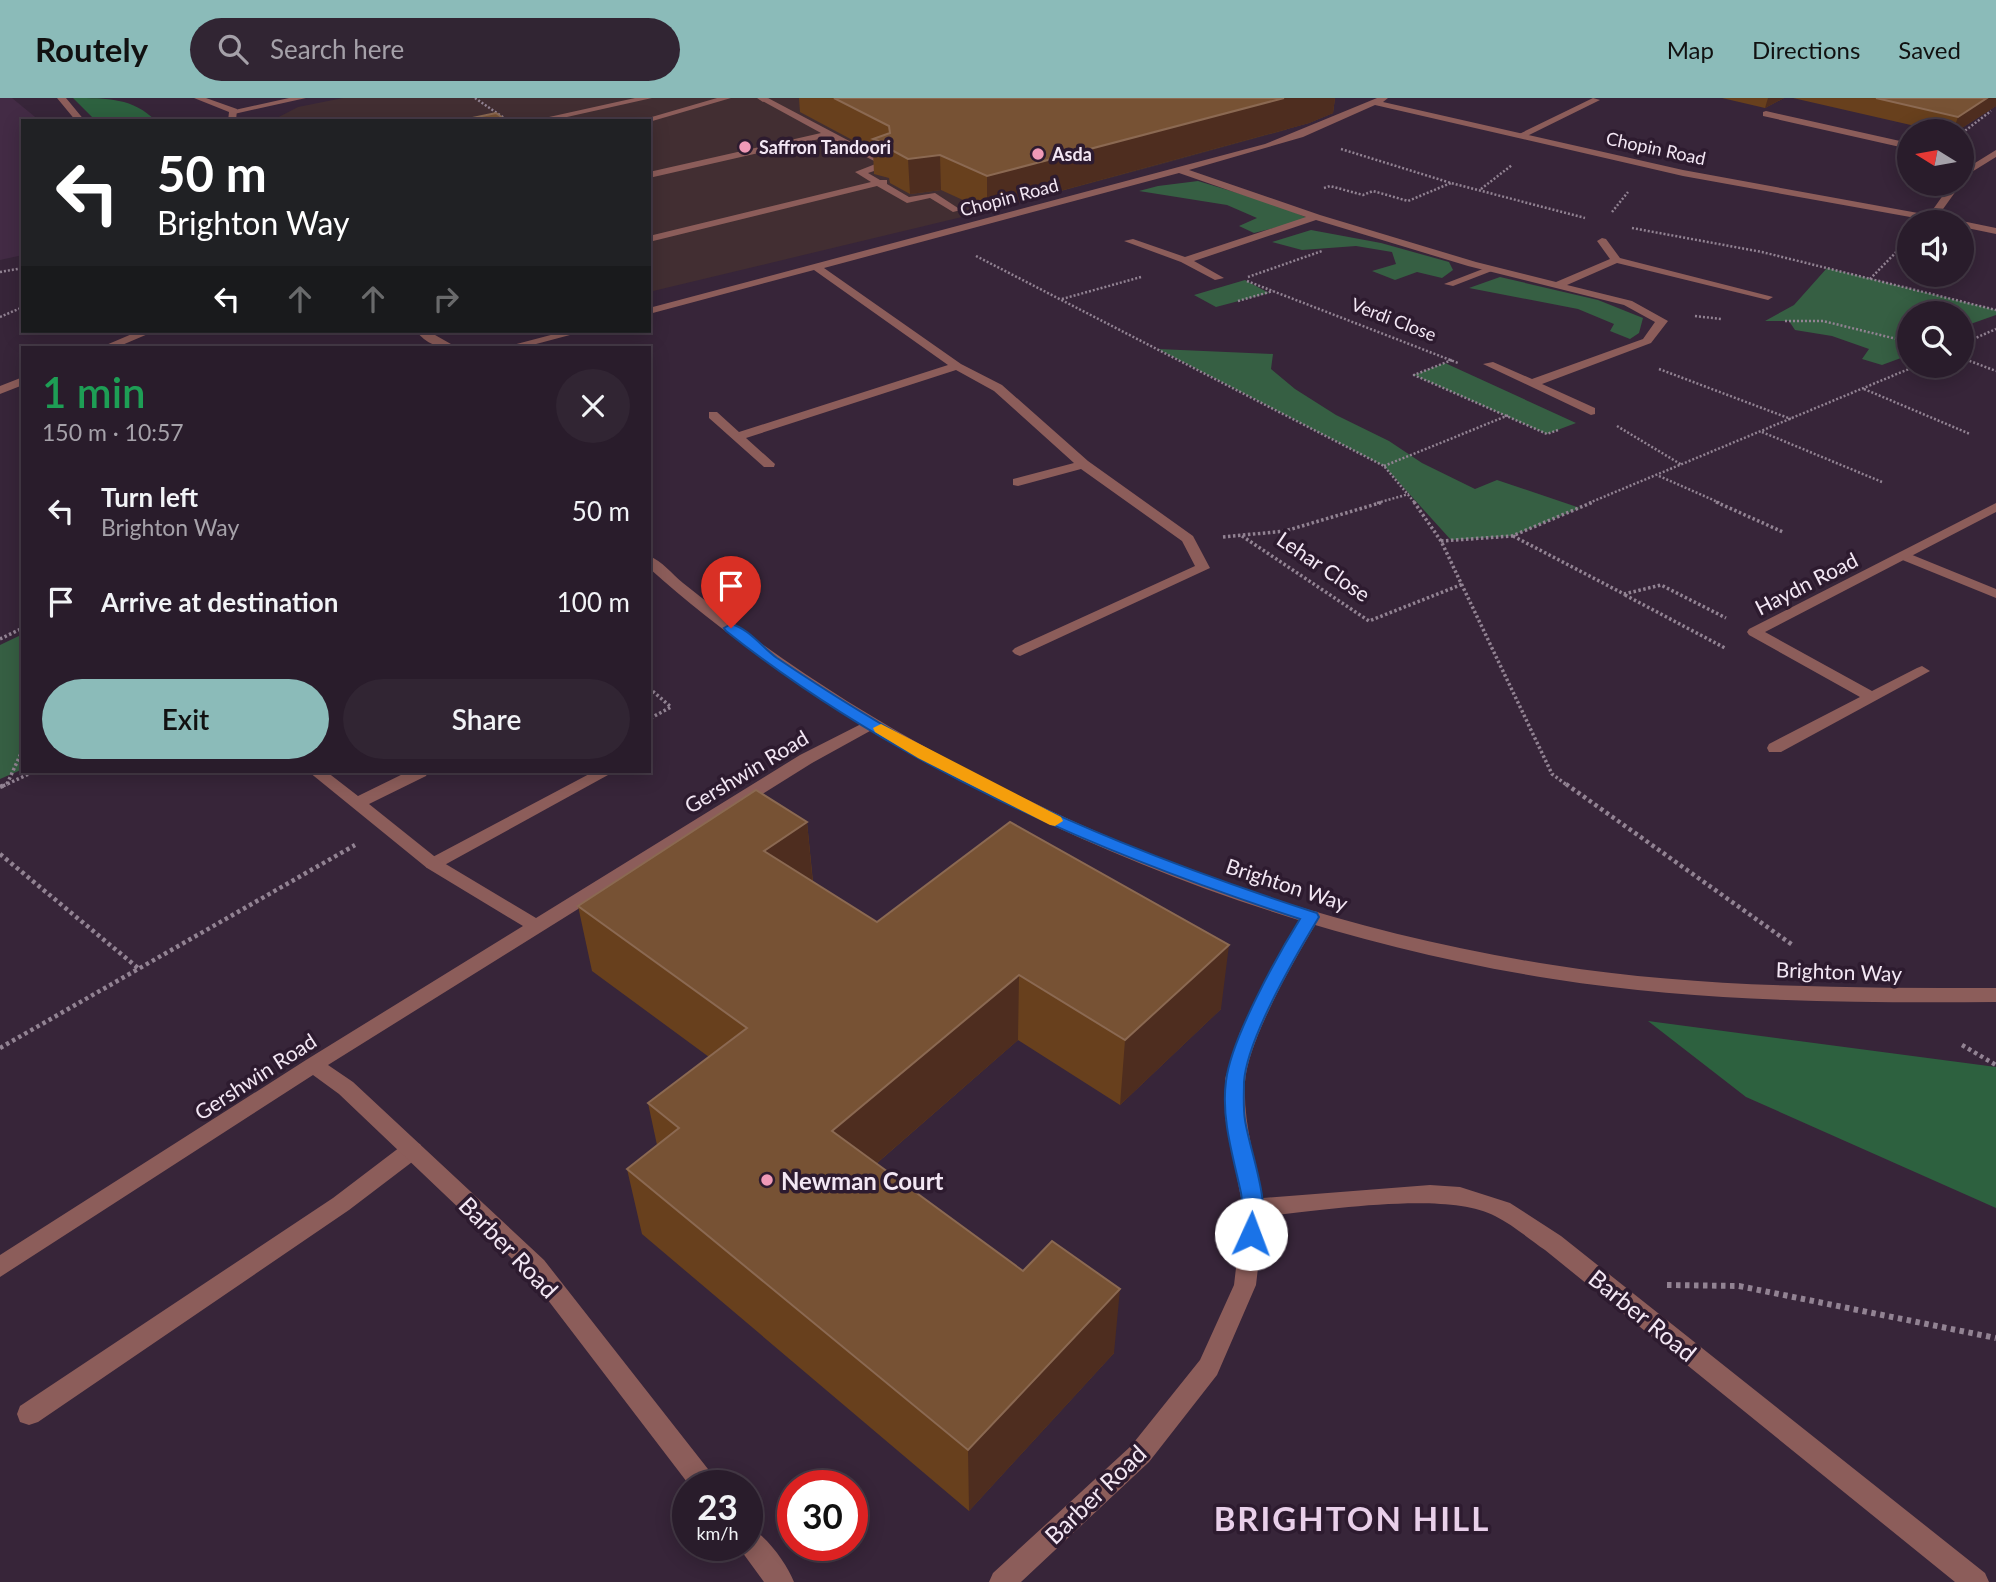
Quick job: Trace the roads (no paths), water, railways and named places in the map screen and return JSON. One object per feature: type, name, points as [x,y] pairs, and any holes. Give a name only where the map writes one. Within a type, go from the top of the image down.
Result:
[{"type":"street","points":[[61,98],[79,119]]},
{"type":"street","points":[[198,98],[233,116],[302,98]]},
{"type":"street","points":[[546,119],[648,98]]},
{"type":"street","points":[[676,98],[693,108]]},
{"type":"street","points":[[650,119],[727,98]]},
{"type":"street","points":[[762,98],[886,164],[860,172],[907,200],[932,195],[957,210]]},
{"type":"street","name":"Chopin Road","points":[[651,310],[1180,170],[1300,135],[1379,100],[1683,173],[1897,212]]},
{"type":"street","points":[[1520,136],[1596,100]]},
{"type":"street","points":[[1782,104],[1763,115],[1897,143]]},
{"type":"street","points":[[651,175],[830,134]]},
{"type":"street","points":[[1974,167],[1996,153]]},
{"type":"street","points":[[1974,161],[1980,163]]},
{"type":"street","points":[[1180,170],[1316,218],[1492,269],[1629,303],[1662,321],[1647,341],[1533,383]]},
{"type":"street","points":[[651,239],[882,183]]},
{"type":"street","points":[[1185,260],[1316,218]]},
{"type":"street","points":[[1974,227],[1996,232]]},
{"type":"street","points":[[1129,241],[1185,260],[1219,278]]},
{"type":"street","points":[[1602,241],[1616,260]]},
{"type":"street","points":[[1557,285],[1616,260],[1768,297]]},
{"type":"street","points":[[818,268],[957,366],[998,388],[1083,464],[1188,539],[1203,568],[1020,651]]},
{"type":"street","points":[[1449,284],[1492,269]]},
{"type":"street","points":[[110,346],[144,333]]},
{"type":"street","points":[[424,333],[434,341],[447,346]]},
{"type":"street","points":[[515,346],[571,333]]},
{"type":"street","points":[[1489,363],[1591,411]]},
{"type":"street","points":[[737,437],[957,366]]},
{"type":"street","points":[[0,390],[21,382]]},
{"type":"street","points":[[713,415],[769,464]]},
{"type":"street","points":[[1018,482],[1083,464]]},
{"type":"street","name":"Haydn Road","points":[[1872,698],[1754,632],[1996,507]]},
{"type":"street","points":[[1905,556],[1996,594]]},
{"type":"street","name":"Brighton Way","points":[[651,562],[771,660],[924,755],[1061,824],[1221,887],[1311,917],[1397,941],[1552,972],[1677,985],[1833,996],[1996,995]]},
{"type":"street","points":[[1775,748],[1922,671]]},
{"type":"street","name":"Gershwin Road","points":[[0,1267],[313,1065],[806,759],[873,723]]},
{"type":"street","points":[[318,773],[433,864],[538,927]]},
{"type":"street","points":[[358,803],[418,773]]},
{"type":"street","points":[[433,864],[600,775]]},
{"type":"street","name":"Barber Road","points":[[1002,1582],[1140,1454],[1209,1367],[1245,1286],[1254,1208],[1235,1117],[1235,1079],[1250,1032],[1293,945],[1311,917]]},
{"type":"street","name":"Barber Road","points":[[313,1065],[345,1088],[536,1267],[694,1470]]},
{"type":"street","points":[[29,1414],[341,1204],[412,1150]]},
{"type":"street","name":"Barber Road","points":[[1254,1208],[1430,1194],[1460,1196],[1502,1209],[1553,1243],[1976,1582]]},
{"type":"street","points":[[763,1559],[781,1582]]},
{"type":"place","name":"Saffron Tandoori","points":[[745,147]]},
{"type":"place","name":"Asda","points":[[1038,154]]},
{"type":"place","name":"Newman Court","points":[[767,1180]]},
{"type":"district","name":"BRIGHTON HILL","points":[[1352,1518]]}]
